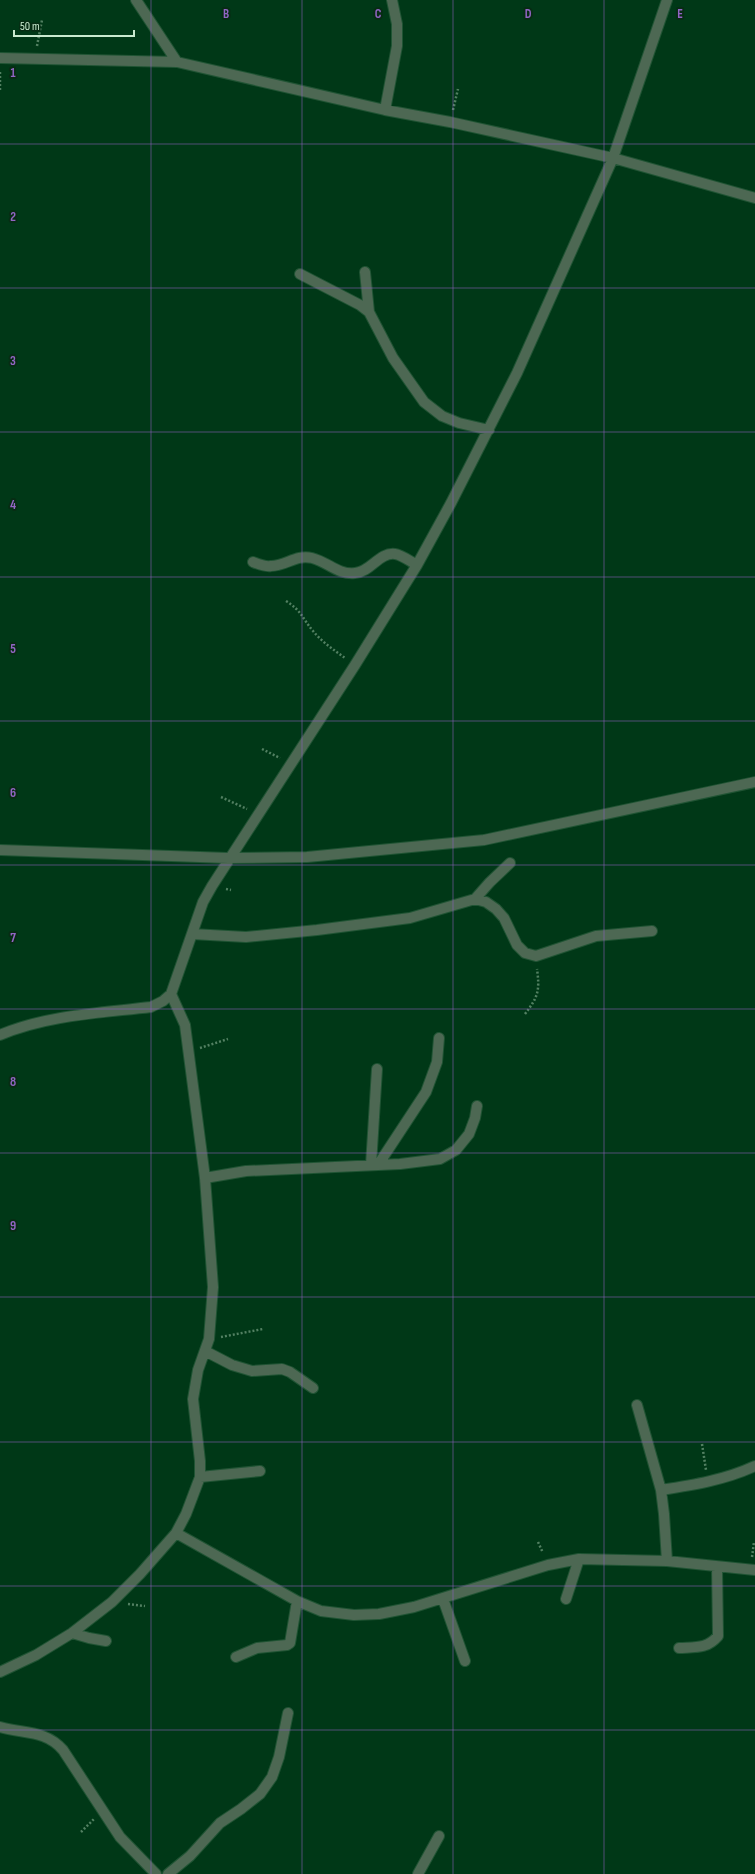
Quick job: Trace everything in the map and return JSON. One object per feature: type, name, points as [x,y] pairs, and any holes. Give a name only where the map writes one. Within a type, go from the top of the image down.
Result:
[{"type":"street","points":[[136,0],[177,62]]},
{"type":"street","points":[[385,110],[397,46],[397,24],[392,0]]},
{"type":"street","points":[[0,1035],[16,1028],[55,1019],[151,1007],[163,1001],[171,994],[203,902],[228,858],[355,666],[417,565],[489,430],[517,373],[613,158],[667,0]]},
{"type":"street","points":[[0,58],[177,62],[385,110],[450,122],[613,158],[755,198]]},
{"type":"street","points":[[365,272],[369,312],[392,358],[424,402],[442,416],[459,423],[489,430]]},
{"type":"street","points":[[300,274],[360,304],[369,312]]},
{"type":"street","points":[[253,562],[270,567],[300,557],[312,558],[344,573],[357,573],[368,569],[382,557],[396,554],[417,565]]},
{"type":"street","points":[[0,850],[228,858],[307,857],[484,840],[755,782]]},
{"type":"street","points":[[475,899],[510,863]]},
{"type":"street","points":[[192,934],[246,937],[317,930],[410,918],[475,899],[486,902],[496,909],[504,918],[517,945],[525,953],[536,956],[596,936],[652,931]]},
{"type":"street","points":[[0,1672],[36,1656],[72,1633],[112,1602],[176,1533],[186,1514],[200,1477],[200,1461],[193,1400],[198,1370],[209,1340],[213,1287],[206,1178],[185,1025],[171,994]]},
{"type":"street","points":[[374,1165],[426,1092],[437,1062],[439,1038]]},
{"type":"street","points":[[374,1165],[377,1069]]},
{"type":"street","points":[[206,1178],[246,1171],[374,1165],[422,1162],[440,1159],[456,1150],[469,1134],[475,1118],[477,1106]]},
{"type":"street","points":[[205,1351],[232,1365],[252,1371],[282,1369],[290,1372],[313,1388]]},
{"type":"street","points":[[637,1405],[661,1490],[667,1561]]},
{"type":"street","points":[[661,1490],[707,1482],[742,1472],[755,1466]]},
{"type":"street","points":[[200,1477],[260,1472]]},
{"type":"street","points":[[176,1533],[297,1601],[321,1611],[354,1615],[379,1614],[443,1599],[548,1565],[579,1559],[667,1561],[755,1570]]},
{"type":"street","points":[[566,1599],[579,1559]]},
{"type":"street","points":[[679,1648],[702,1646],[712,1643],[718,1636],[716,1567]]},
{"type":"street","points":[[443,1599],[465,1661]]},
{"type":"street","points":[[236,1657],[257,1648],[287,1645],[290,1643],[297,1601]]},
{"type":"street","points":[[72,1633],[106,1641]]},
{"type":"street","points":[[168,1874],[190,1856],[220,1823],[260,1794],[272,1777],[279,1757],[288,1713]]},
{"type":"street","points":[[0,1727],[37,1734],[55,1741],[63,1750],[120,1837],[156,1874]]},
{"type":"street","points":[[418,1874],[438,1836]]},
{"type":"path","points":[[34,58],[42,20]]},
{"type":"path","points":[[0,66],[0,90]]},
{"type":"path","points":[[450,122],[458,89]]},
{"type":"path","points":[[286,601],[298,608],[312,631],[323,642],[355,666]]},
{"type":"path","points":[[262,749],[291,764]]},
{"type":"path","points":[[221,797],[258,814]]},
{"type":"path","points":[[525,1014],[536,1000],[539,989],[536,956]]},
{"type":"path","points":[[188,1052],[228,1039]]},
{"type":"path","points":[[209,1340],[263,1329]]},
{"type":"path","points":[[702,1444],[707,1482]]},
{"type":"path","points":[[81,1832],[102,1811]]}]
